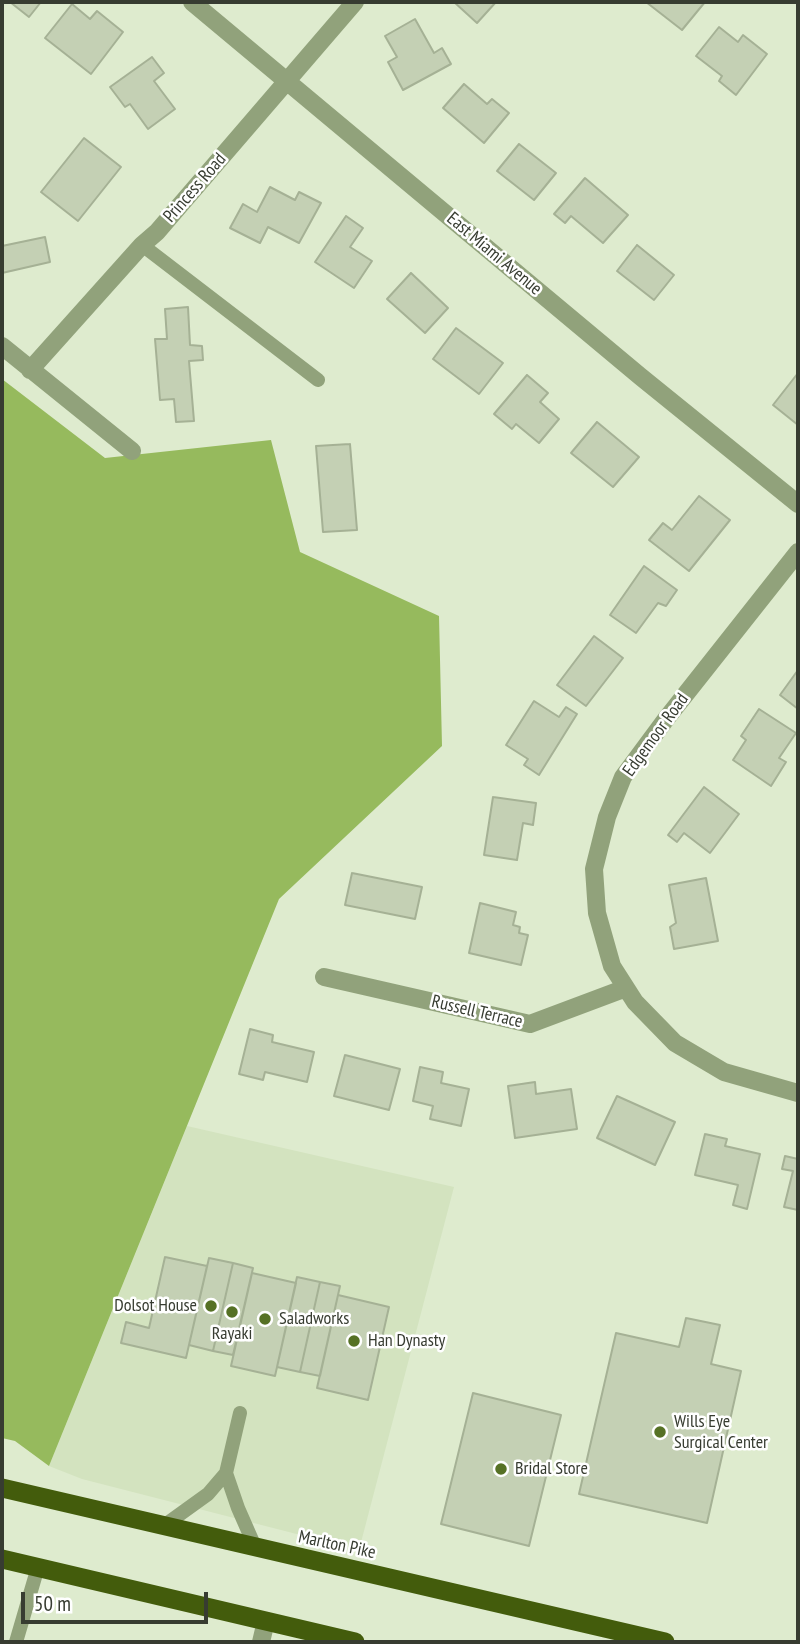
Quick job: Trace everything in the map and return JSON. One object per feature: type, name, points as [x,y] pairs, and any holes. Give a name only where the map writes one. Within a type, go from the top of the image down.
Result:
[{"type":"highway","name":"Marlton Pike","points":[[2,1488],[664,1642]]},
{"type":"highway","points":[[2,1559],[355,1642]]},
{"type":"street","name":"East Miami Avenue","points":[[192,2],[641,377],[798,504]]},
{"type":"street","name":"Princess Road","points":[[30,370],[142,245],[157,232],[355,2]]},
{"type":"street","points":[[2,346],[132,451]]},
{"type":"street","name":"Edgemoor Road","points":[[798,552],[623,777],[607,817],[594,869],[597,913],[612,966],[635,1002],[675,1042],[724,1072],[798,1093]]},
{"type":"street","name":"Russell Terrace","points":[[324,977],[530,1024],[626,988]]},
{"type":"street","points":[[261,1642],[266,1621]]},
{"type":"lane","points":[[142,245],[318,380]]},
{"type":"lane","points":[[165,1525],[208,1494],[226,1473],[240,1413]]},
{"type":"lane","points":[[226,1473],[237,1508],[256,1549]]},
{"type":"lane","points":[[16,1642],[38,1567]]},
{"type":"shaded area","points":[[187,1126],[454,1187],[359,1550],[82,1479],[49,1466]]},
{"type":"green space","points":[[2,379],[105,458],[271,440],[300,552],[439,616],[442,746],[279,899],[49,1466],[15,1441],[2,1438]]},
{"type":"building","points":[[10,2],[41,2],[29,17]]},
{"type":"building","points":[[454,2],[496,2],[477,23]]},
{"type":"building","points":[[646,2],[705,2],[682,30]]},
{"type":"building","points":[[72,4],[90,19],[97,11],[123,32],[91,74],[45,38]]},
{"type":"building","points":[[415,19],[434,53],[442,48],[451,64],[403,90],[388,62],[397,57],[385,36]]},
{"type":"building","points":[[719,27],[738,42],[743,35],[767,54],[736,95],[719,81],[722,76],[696,56]]},
{"type":"building","points":[[152,57],[164,73],[154,81],[175,109],[148,129],[130,104],[125,107],[110,87]]},
{"type":"building","points":[[464,84],[487,104],[492,99],[509,113],[484,143],[443,108]]},
{"type":"building","points":[[84,138],[121,167],[78,221],[41,192]]},
{"type":"building","points":[[519,144],[556,173],[534,200],[497,171]]},
{"type":"building","points":[[585,178],[628,215],[603,243],[571,216],[565,223],[554,214]]},
{"type":"building","points":[[270,187],[295,200],[299,192],[321,203],[299,243],[268,227],[260,243],[230,228],[243,204],[257,212]]},
{"type":"building","points":[[346,216],[363,228],[350,247],[372,261],[354,288],[315,262]]},
{"type":"building","points":[[45,237],[50,262],[2,273],[2,246]]},
{"type":"building","points":[[637,245],[674,275],[654,300],[617,271]]},
{"type":"building","points":[[411,273],[448,308],[425,333],[387,299]]},
{"type":"building","points":[[188,307],[190,345],[202,346],[203,360],[189,361],[194,421],[176,422],[174,399],[160,400],[155,339],[167,339],[165,309]]},
{"type":"building","points":[[456,328],[503,363],[479,394],[433,359]]},
{"type":"building","points":[[798,373],[798,425],[773,405]]},
{"type":"building","points":[[527,375],[548,393],[540,402],[559,419],[539,443],[516,424],[512,429],[494,414]]},
{"type":"building","points":[[597,422],[639,457],[613,487],[571,453]]},
{"type":"building","points":[[350,444],[357,530],[323,532],[316,446]]},
{"type":"building","points":[[699,496],[730,520],[689,571],[649,540],[663,523],[672,530]]},
{"type":"building","points":[[644,566],[677,590],[666,606],[658,603],[636,633],[610,615]]},
{"type":"building","points":[[594,636],[623,658],[586,706],[557,685]]},
{"type":"building","points":[[798,670],[798,709],[780,695]]},
{"type":"building","points":[[534,701],[559,717],[566,707],[577,714],[539,775],[524,765],[528,759],[506,745]]},
{"type":"building","points":[[759,709],[796,733],[779,758],[786,762],[771,786],[733,760],[746,740],[741,736]]},
{"type":"building","points":[[704,787],[739,814],[710,853],[684,833],[677,842],[668,835]]},
{"type":"building","points":[[493,797],[536,803],[533,825],[523,823],[517,860],[484,855]]},
{"type":"building","points":[[352,873],[422,887],[415,919],[345,905]]},
{"type":"building","points":[[706,878],[718,941],[674,949],[670,927],[676,923],[669,885]]},
{"type":"building","points":[[480,903],[516,912],[513,925],[520,927],[519,933],[528,935],[521,965],[469,953]]},
{"type":"building","points":[[250,1029],[273,1035],[272,1042],[314,1052],[307,1082],[265,1072],[263,1080],[239,1074]]},
{"type":"building","points":[[345,1055],[400,1069],[389,1110],[334,1096]]},
{"type":"building","points":[[420,1067],[443,1072],[441,1083],[469,1089],[461,1126],[430,1119],[433,1106],[413,1101]]},
{"type":"building","points":[[535,1082],[536,1094],[571,1089],[577,1129],[515,1138],[508,1086]]},
{"type":"building","points":[[617,1096],[675,1122],[655,1165],[597,1138]]},
{"type":"building","points":[[705,1134],[727,1139],[725,1146],[760,1154],[747,1209],[733,1205],[738,1185],[695,1175]]},
{"type":"building","points":[[785,1156],[798,1159],[798,1210],[784,1207],[793,1171],[782,1169]]},
{"type":"building","points":[[165,1257],[207,1266],[186,1358],[121,1343],[126,1322],[149,1328]]},
{"type":"building","name":"Dolsot House","points":[[209,1258],[233,1263],[213,1351],[189,1345]]},
{"type":"building","name":"Rayaki","points":[[233,1263],[253,1268],[233,1355],[213,1351]]},
{"type":"building","name":"Saladworks","points":[[252,1273],[296,1283],[275,1376],[231,1366]]},
{"type":"building","points":[[297,1277],[320,1282],[300,1372],[277,1367]]},
{"type":"building","points":[[320,1282],[340,1286],[320,1376],[300,1372]]},
{"type":"building","name":"Han Dynasty","points":[[338,1295],[389,1307],[368,1400],[317,1388]]},
{"type":"building","name":"Wills Eye Surgical Center","points":[[686,1318],[720,1325],[711,1364],[741,1371],[707,1523],[579,1494],[616,1333],[679,1347]]},
{"type":"building","name":"Bridal Store","points":[[473,1393],[561,1415],[529,1546],[441,1524]]},
{"type":"place","name":"Dolsot House","points":[[211,1306]]},
{"type":"place","name":"Rayaki","points":[[232,1312]]},
{"type":"place","name":"Saladworks","points":[[265,1319]]},
{"type":"place","name":"Han Dynasty","points":[[354,1341]]},
{"type":"place","name":"Wills Eye Surgical Center","points":[[660,1432]]},
{"type":"place","name":"Bridal Store","points":[[501,1469]]}]
